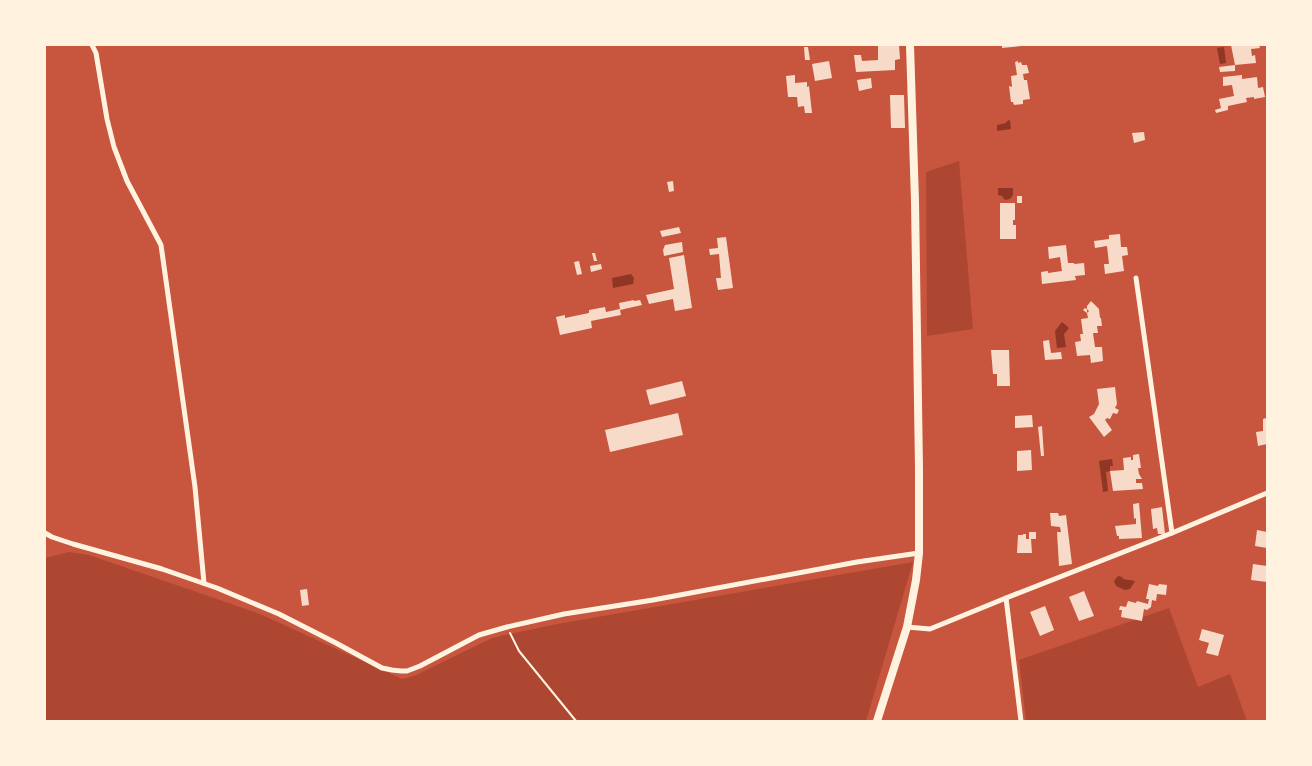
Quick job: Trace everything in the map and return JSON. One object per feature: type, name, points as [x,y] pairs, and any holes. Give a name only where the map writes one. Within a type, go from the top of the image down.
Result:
[{"type":"street","points":[[92,45],[96,54],[114,147],[127,181],[161,244],[195,487],[204,583]]},
{"type":"street","points":[[877,721],[907,627],[919,553],[915,201],[910,45]]},
{"type":"street","points":[[1136,278],[1172,533]]},
{"type":"street","points":[[907,627],[930,629],[1172,533],[1267,493]]},
{"type":"street","points":[[45,533],[73,544],[204,583],[279,614],[382,668],[407,671],[479,635],[507,627],[564,614],[919,553]]},
{"type":"street","points":[[1006,598],[1021,721]]},
{"type":"path","points":[[507,627],[519,650],[576,721]]},
{"type":"shaded area","points":[[1224,47],[1226,63],[1220,64],[1217,48]]},
{"type":"shaded area","points":[[1010,120],[1011,129],[997,131],[997,125]]},
{"type":"shaded area","points":[[959,161],[973,329],[927,336],[926,172]]},
{"type":"shaded area","points":[[998,188],[1013,188],[1013,195],[1010,199],[1005,200],[1002,196],[998,195]]},
{"type":"shaded area","points":[[631,274],[634,278],[633,284],[613,288],[612,278]]},
{"type":"shaded area","points":[[1062,322],[1069,328],[1064,334],[1066,347],[1057,348],[1055,331]]},
{"type":"shaded area","points":[[1112,459],[1113,466],[1110,466],[1110,471],[1106,472],[1108,491],[1103,492],[1099,461]]},
{"type":"shaded area","points":[[69,552],[89,555],[260,614],[402,679],[414,676],[492,638],[552,625],[913,562],[866,721],[45,721],[45,558]]},
{"type":"shaded area","points":[[1118,576],[1135,581],[1130,589],[1125,590],[1116,586],[1114,581]]},
{"type":"shaded area","points":[[1169,608],[1198,687],[1230,674],[1247,721],[1026,721],[1019,660]]},
{"type":"building","points":[[878,45],[899,45],[900,59],[895,60],[895,70],[856,72],[854,55],[861,55],[862,61],[878,60]]},
{"type":"building","points":[[1002,45],[1022,45],[1022,46],[1002,48]]},
{"type":"building","points":[[1231,45],[1259,45],[1260,48],[1251,49],[1252,56],[1255,55],[1256,63],[1235,65]]},
{"type":"building","points":[[804,47],[808,47],[810,60],[805,60]]},
{"type":"building","points":[[829,61],[832,78],[815,81],[812,64]]},
{"type":"building","points":[[1018,61],[1022,65],[1027,65],[1029,73],[1023,74],[1024,80],[1027,80],[1030,99],[1023,100],[1023,104],[1014,105],[1011,102],[1009,86],[1012,87],[1011,76],[1017,75],[1015,62]]},
{"type":"building","points":[[1235,65],[1235,71],[1220,72],[1219,67]]},
{"type":"building","points":[[795,75],[795,83],[807,82],[807,87],[809,86],[812,113],[805,113],[804,106],[798,107],[797,97],[788,97],[786,76]]},
{"type":"building","points":[[1242,75],[1242,79],[1257,77],[1258,88],[1263,87],[1265,97],[1246,98],[1247,102],[1228,106],[1228,110],[1216,113],[1215,110],[1221,108],[1219,99],[1234,96],[1232,85],[1223,86],[1223,77]]},
{"type":"building","points":[[871,78],[872,88],[859,91],[857,80]]},
{"type":"building","points":[[890,95],[904,95],[905,128],[891,128]]},
{"type":"building","points":[[1144,132],[1145,140],[1134,143],[1132,133]]},
{"type":"building","points":[[673,181],[674,191],[669,192],[667,182]]},
{"type":"building","points":[[1017,196],[1022,196],[1022,203],[1017,203]]},
{"type":"building","points":[[1000,203],[1015,203],[1015,220],[1013,220],[1013,225],[1016,225],[1016,239],[1000,239]]},
{"type":"building","points":[[679,227],[681,233],[662,237],[660,231]]},
{"type":"building","points":[[1120,234],[1121,247],[1127,247],[1128,255],[1122,256],[1124,271],[1105,274],[1104,264],[1109,264],[1107,246],[1095,248],[1094,241],[1109,239],[1109,235]]},
{"type":"building","points":[[726,237],[733,288],[718,290],[716,278],[721,278],[719,254],[710,255],[709,249],[718,248],[717,238]]},
{"type":"building","points":[[682,242],[683,252],[664,256],[663,250],[665,245]]},
{"type":"building","points":[[1066,245],[1068,263],[1084,263],[1085,275],[1075,276],[1076,280],[1042,284],[1041,272],[1062,271],[1060,257],[1049,259],[1048,247]]},
{"type":"building","points":[[592,253],[595,253],[597,261],[594,261]]},
{"type":"building","points":[[684,255],[692,308],[675,311],[673,299],[649,304],[646,295],[674,289],[669,258]]},
{"type":"building","points":[[579,261],[582,274],[577,275],[574,262]]},
{"type":"building","points":[[601,264],[602,269],[591,272],[590,266]]},
{"type":"building","points":[[640,300],[642,305],[620,310],[621,315],[591,321],[592,328],[560,335],[556,317],[565,315],[565,318],[589,313],[589,310],[605,307],[606,312],[620,309],[619,303]]},
{"type":"building","points":[[1091,301],[1099,309],[1102,326],[1097,326],[1098,333],[1093,333],[1095,347],[1102,347],[1103,361],[1091,363],[1090,355],[1077,356],[1075,342],[1081,341],[1080,334],[1083,334],[1081,319],[1088,318],[1087,313],[1089,311],[1087,309]]},
{"type":"building","points":[[1049,340],[1051,353],[1061,352],[1062,359],[1045,360],[1043,341]]},
{"type":"building","points":[[991,350],[1009,350],[1010,386],[997,386],[997,374],[993,374]]},
{"type":"building","points":[[682,381],[686,396],[650,405],[646,390]]},
{"type":"building","points":[[1115,387],[1117,404],[1115,408],[1119,410],[1117,414],[1113,413],[1110,419],[1107,418],[1105,420],[1112,430],[1104,437],[1089,417],[1094,414],[1099,404],[1097,389]]},
{"type":"building","points":[[678,413],[683,435],[610,452],[605,430]]},
{"type":"building","points":[[1032,415],[1033,427],[1015,428],[1015,416]]},
{"type":"building","points":[[1266,418],[1267,444],[1258,446],[1256,432],[1263,431],[1263,419]]},
{"type":"building","points":[[1042,426],[1044,456],[1041,456],[1038,427]]},
{"type":"building","points":[[1031,450],[1032,470],[1017,471],[1017,451]]},
{"type":"building","points":[[1139,454],[1141,468],[1138,468],[1142,479],[1136,479],[1136,483],[1142,483],[1143,489],[1113,491],[1110,471],[1124,470],[1123,458],[1131,457],[1131,460],[1133,460],[1133,455]]},
{"type":"building","points":[[1139,503],[1142,538],[1119,539],[1115,526],[1136,524],[1133,504]]},
{"type":"building","points":[[1162,507],[1165,534],[1158,534],[1157,528],[1153,529],[1151,509]]},
{"type":"building","points":[[1050,513],[1058,513],[1059,516],[1066,515],[1072,564],[1059,566],[1057,532],[1061,532],[1060,527],[1051,526]]},
{"type":"building","points":[[1257,530],[1267,532],[1267,548],[1255,546]]},
{"type":"building","points":[[1029,532],[1036,532],[1036,539],[1031,539],[1032,553],[1017,553],[1018,535],[1026,534],[1026,539],[1029,539]]},
{"type":"building","points":[[1253,564],[1267,566],[1267,582],[1251,580]]},
{"type":"building","points":[[1149,584],[1167,585],[1166,595],[1157,594],[1156,601],[1152,600],[1151,607],[1147,610],[1144,609],[1142,621],[1121,617],[1122,610],[1119,610],[1120,606],[1126,607],[1128,601],[1148,604],[1149,599],[1146,599]]},
{"type":"building","points":[[307,589],[309,605],[302,606],[300,590]]},
{"type":"building","points":[[1084,591],[1094,616],[1079,621],[1069,597]]},
{"type":"building","points":[[1045,606],[1054,630],[1040,636],[1030,612]]},
{"type":"building","points":[[1202,629],[1224,635],[1218,656],[1206,653],[1209,643],[1199,640]]}]
